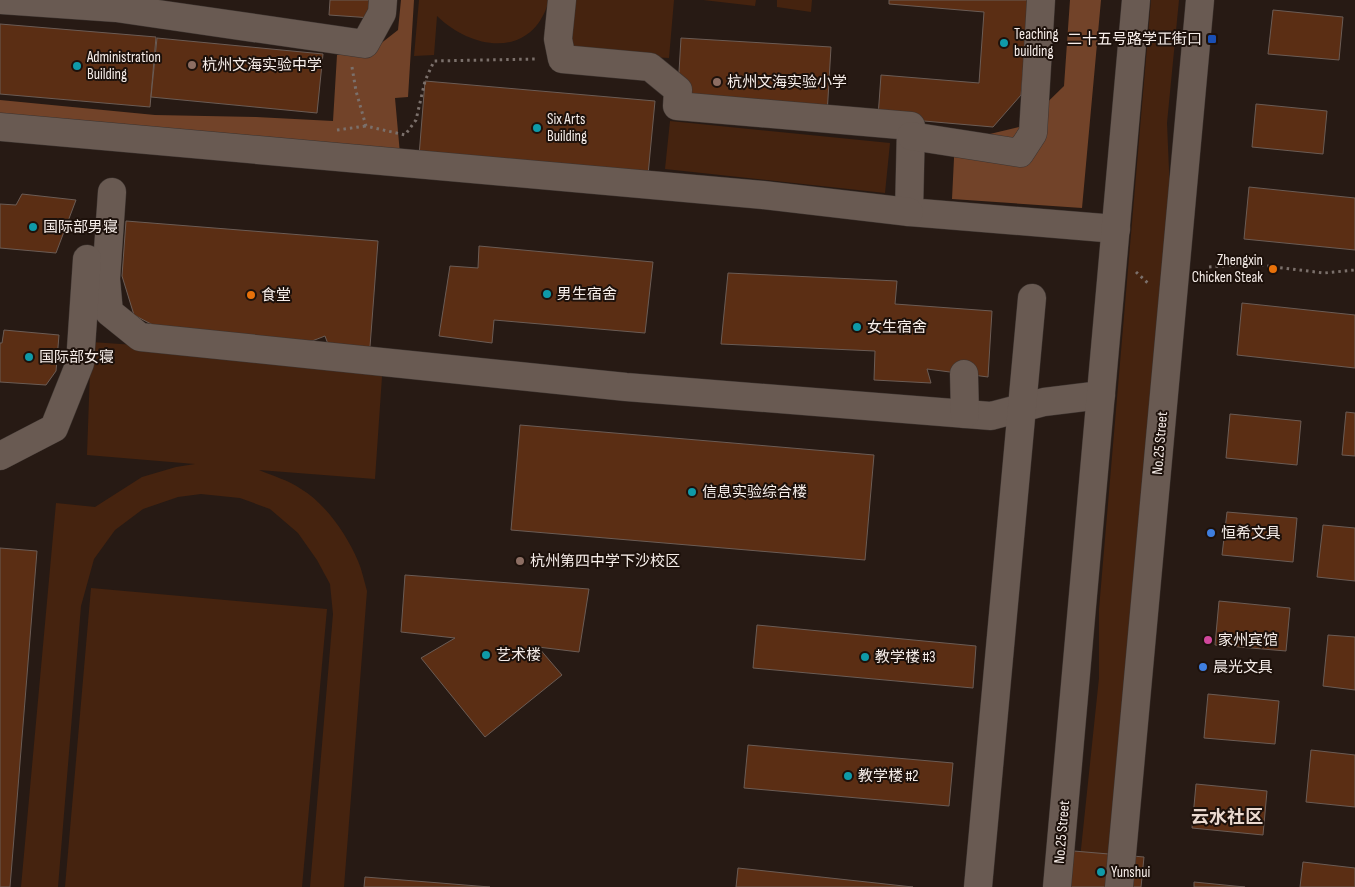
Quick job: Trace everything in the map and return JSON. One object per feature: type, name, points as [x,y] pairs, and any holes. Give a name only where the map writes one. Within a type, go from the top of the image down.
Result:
[{"type":"street","points":[[0,0],[127,9],[364,44],[382,13],[383,0]]},
{"type":"street","points":[[562,0],[558,39],[562,59],[650,67],[678,90],[677,106],[911,126],[909,212]]},
{"type":"street","points":[[911,136],[1020,153],[1032,133],[1041,0]]},
{"type":"street","name":"No.25 Street","points":[[1057,887],[1136,0]]},
{"type":"street","name":"No.25 Street","points":[[1120,887],[1200,0]]},
{"type":"street","points":[[0,127],[763,195],[909,212],[1116,229]]},
{"type":"street","points":[[112,192],[106,279],[110,312],[140,337],[626,387],[991,416],[1044,402],[1101,395]]},
{"type":"street","points":[[0,456],[54,428],[80,363],[87,259]]},
{"type":"street","points":[[978,887],[1032,298]]},
{"type":"street","points":[[964,374],[965,414]]},
{"type":"path","points":[[347,42],[356,91],[366,126],[404,135],[416,120],[426,81],[434,61],[562,59]]},
{"type":"path","points":[[1209,267],[1250,264],[1324,272],[1355,270]]},
{"type":"path","points":[[1130,266],[1155,290]]},
{"type":"shaded area","points":[[401,0],[414,0],[408,97],[395,98],[400,154],[0,120],[0,100],[155,115],[333,121],[337,55],[375,48],[398,30]]},
{"type":"shaded area","points":[[419,0],[549,0],[541,19],[530,32],[516,40],[500,43],[484,42],[467,37],[451,28],[437,16],[434,55],[414,56]]},
{"type":"shaded area","points":[[562,0],[674,0],[669,58],[557,52]]},
{"type":"shaded area","points":[[703,0],[756,0],[755,6]]},
{"type":"shaded area","points":[[777,0],[812,0],[811,12],[777,7]]},
{"type":"shaded area","points":[[1070,0],[1101,0],[1082,208],[952,199],[955,138],[969,139],[1023,126],[1064,86]]},
{"type":"shaded area","points":[[1151,0],[1179,0],[1167,123],[1172,241],[1112,887],[1077,887],[1099,678],[1099,609]]},
{"type":"shaded area","points":[[670,121],[890,143],[885,193],[665,169]]},
{"type":"shaded area","points":[[91,342],[383,362],[375,479],[259,470],[296,486],[319,503],[335,521],[353,551],[361,568],[367,591],[344,887],[310,887],[333,614],[330,584],[317,560],[298,533],[270,509],[240,498],[201,494],[178,497],[143,509],[115,530],[94,559],[81,606],[58,887],[21,887],[56,503],[95,507],[142,477],[176,467],[195,464],[87,455]]},
{"type":"shaded area","points":[[91,588],[327,609],[302,887],[65,887]]},
{"type":"building","points":[[330,0],[374,0],[372,18],[329,15]]},
{"type":"building","name":"Teaching building","points":[[889,0],[1030,0],[1021,95],[993,127],[878,117],[881,75],[979,83],[984,12],[889,4]]},
{"type":"building","points":[[1273,10],[1343,17],[1339,60],[1268,54]]},
{"type":"building","name":"Administration Building","points":[[0,24],[156,37],[150,107],[0,94]]},
{"type":"building","points":[[157,38],[323,54],[317,113],[151,97]]},
{"type":"building","points":[[681,38],[831,47],[827,115],[677,106]]},
{"type":"building","name":"Six Arts Building","points":[[425,81],[655,101],[648,175],[419,156]]},
{"type":"building","points":[[1256,104],[1327,111],[1323,154],[1252,147]]},
{"type":"building","points":[[1249,187],[1355,198],[1355,250],[1244,239]]},
{"type":"building","name":"国际部男寝","points":[[22,194],[76,200],[56,253],[0,248],[0,204],[16,205]]},
{"type":"building","name":"食堂","points":[[126,221],[378,241],[369,360],[332,355],[325,336],[312,341],[170,334],[134,315],[122,276]]},
{"type":"building","name":"男生宿舍","points":[[479,246],[653,262],[645,333],[494,320],[492,343],[439,336],[450,266],[478,268]]},
{"type":"building","name":"女生宿舍","points":[[728,273],[897,281],[895,304],[992,311],[988,377],[927,369],[931,383],[874,380],[875,351],[721,344]]},
{"type":"building","points":[[1242,303],[1355,315],[1355,368],[1237,355]]},
{"type":"building","name":"国际部女寝","points":[[4,330],[59,335],[56,371],[46,385],[0,382],[0,343],[2,343]]},
{"type":"building","points":[[1346,412],[1355,413],[1355,456],[1342,455]]},
{"type":"building","points":[[1230,414],[1301,421],[1297,465],[1226,458]]},
{"type":"building","name":"信息实验综合楼","points":[[520,425],[874,455],[865,560],[511,530]]},
{"type":"building","points":[[1227,512],[1297,518],[1293,562],[1222,555]]},
{"type":"building","points":[[1323,525],[1355,528],[1355,581],[1317,577]]},
{"type":"building","points":[[0,548],[37,551],[10,887],[0,887]]},
{"type":"building","name":"艺术楼","points":[[405,575],[589,589],[579,652],[538,647],[562,675],[485,737],[421,658],[455,638],[401,632]]},
{"type":"building","points":[[1219,601],[1290,608],[1286,651],[1215,645]]},
{"type":"building","name":"教学楼 #3","points":[[757,625],[976,646],[973,688],[753,668]]},
{"type":"building","points":[[1328,635],[1355,637],[1355,690],[1323,686]]},
{"type":"building","points":[[1208,694],[1279,701],[1275,744],[1204,738]]},
{"type":"building","name":"教学楼 #2","points":[[748,745],[953,763],[949,806],[744,788]]},
{"type":"building","points":[[1311,750],[1355,755],[1355,807],[1306,802]]},
{"type":"building","points":[[1196,784],[1267,791],[1263,835],[1192,828]]},
{"type":"building","name":"Yunshui","points":[[1062,850],[1144,857],[1141,887],[1059,887]]},
{"type":"building","points":[[1303,862],[1355,868],[1355,887],[1300,887]]},
{"type":"building","points":[[738,868],[913,887],[736,887]]},
{"type":"building","points":[[365,877],[490,887],[364,887]]},
{"type":"building","points":[[1194,882],[1245,887],[1194,887]]},
{"type":"place","name":"二十五号路学正街口","points":[[1212,39]]},
{"type":"place","name":"Teaching building","points":[[1004,43]]},
{"type":"place","name":"杭州文海实验中学","points":[[192,65]]},
{"type":"place","name":"Administration Building","points":[[77,66]]},
{"type":"place","name":"杭州文海实验小学","points":[[717,82]]},
{"type":"place","name":"Six Arts Building","points":[[537,128]]},
{"type":"place","name":"国际部男寝","points":[[33,227]]},
{"type":"place","name":"Zhengxin Chicken Steak","points":[[1273,269]]},
{"type":"place","name":"男生宿舍","points":[[547,294]]},
{"type":"place","name":"食堂","points":[[251,295]]},
{"type":"place","name":"女生宿舍","points":[[857,327]]},
{"type":"place","name":"国际部女寝","points":[[29,357]]},
{"type":"place","name":"信息实验综合楼","points":[[692,492]]},
{"type":"place","name":"恒希文具","points":[[1211,533]]},
{"type":"place","name":"杭州第四中学下沙校区","points":[[520,561]]},
{"type":"place","name":"家州宾馆","points":[[1208,640]]},
{"type":"place","name":"艺术楼","points":[[486,655]]},
{"type":"place","name":"教学楼 #3","points":[[865,657]]},
{"type":"place","name":"晨光文具","points":[[1203,667]]},
{"type":"place","name":"教学楼 #2","points":[[848,776]]},
{"type":"place","name":"Yunshui","points":[[1101,872]]},
{"type":"district","name":"云水社区","points":[[1227,817]]}]
